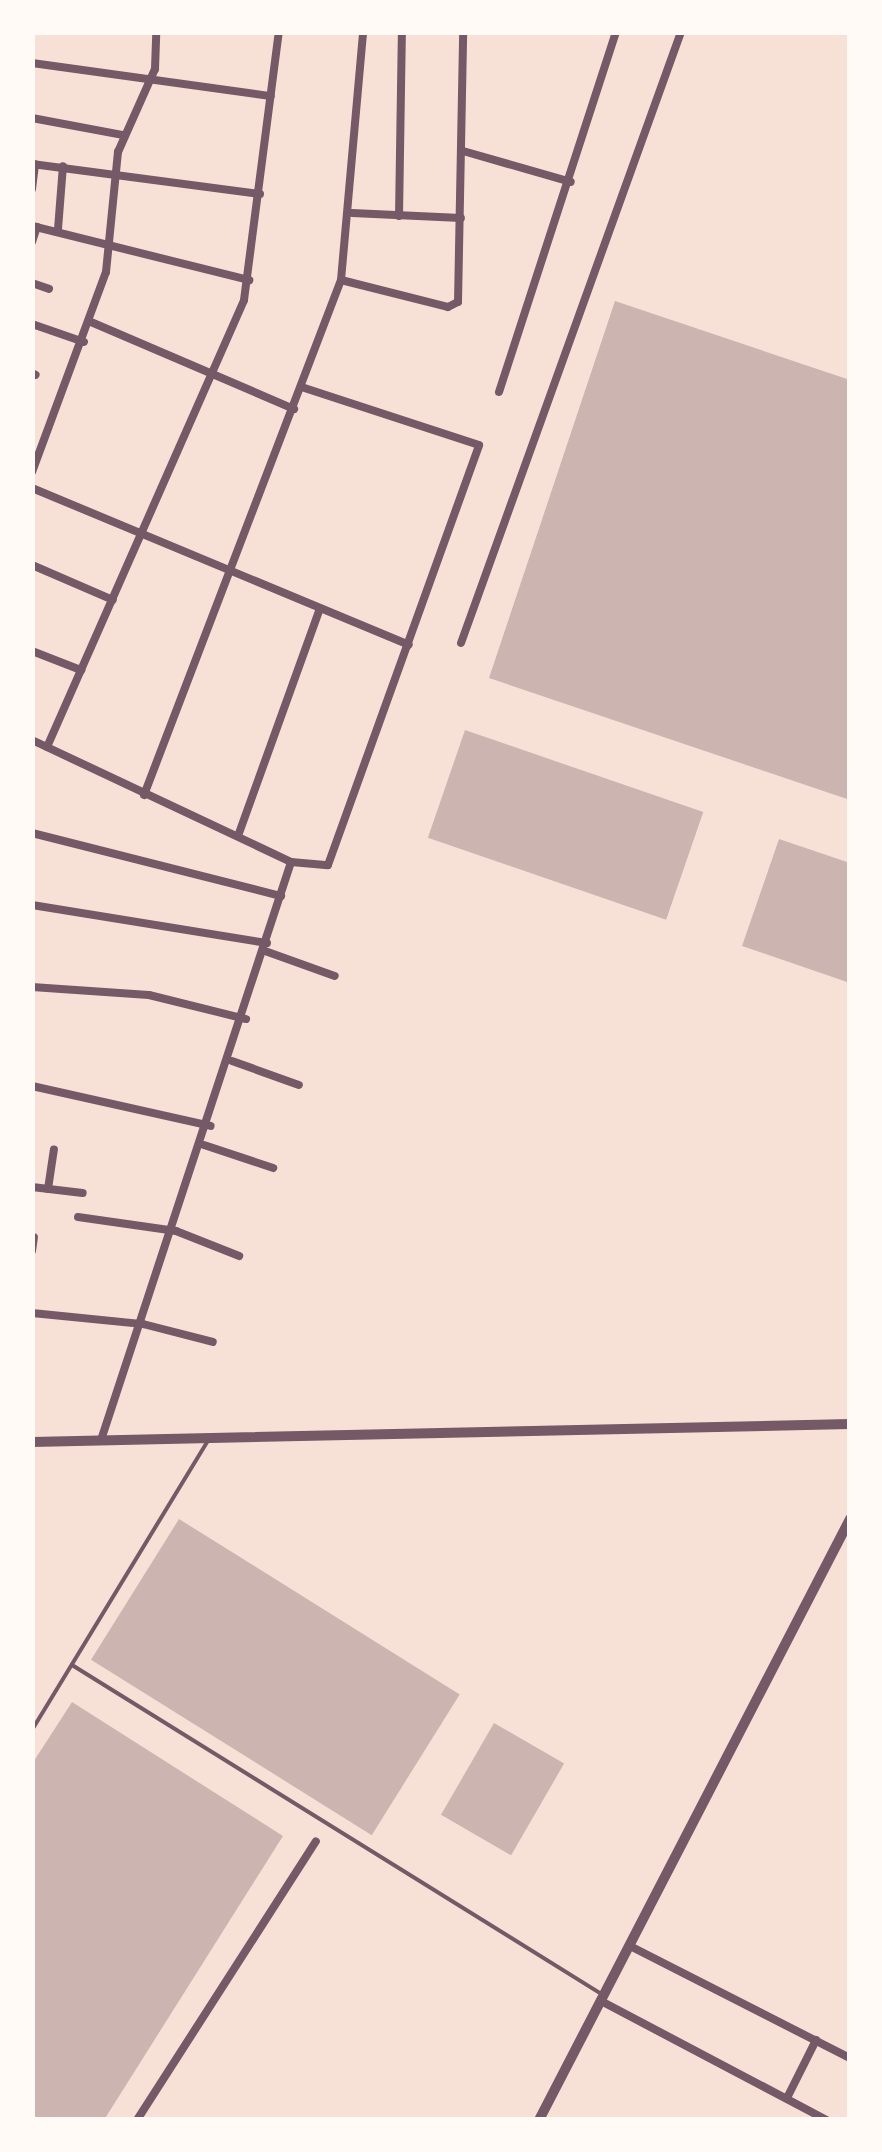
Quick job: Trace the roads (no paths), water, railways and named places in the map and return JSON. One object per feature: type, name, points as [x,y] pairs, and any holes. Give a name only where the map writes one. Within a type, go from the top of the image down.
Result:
[{"type":"street","points":[[32,472],[91,322],[112,240],[114,171],[123,135],[150,84],[156,32]]},
{"type":"street","points":[[48,747],[212,375],[249,280],[279,32]]},
{"type":"street","points":[[144,795],[342,280],[352,213],[363,32]]},
{"type":"street","points":[[400,216],[402,32]]},
{"type":"street","points":[[342,280],[452,307],[461,218],[463,32]]},
{"type":"street","points":[[499,392],[571,182],[616,32]]},
{"type":"street","points":[[461,643],[681,32]]},
{"type":"street","points":[[32,63],[150,84],[271,96]]},
{"type":"street","points":[[32,118],[123,135]]},
{"type":"street","points":[[463,151],[571,182]]},
{"type":"street","points":[[32,189],[34,164],[114,171],[260,194]]},
{"type":"street","points":[[58,229],[63,166]]},
{"type":"street","points":[[352,213],[461,218]]},
{"type":"street","points":[[32,242],[34,226],[58,229],[112,240],[249,280]]},
{"type":"street","points":[[32,283],[50,289]]},
{"type":"street","points":[[91,322],[294,409]]},
{"type":"street","points":[[32,324],[84,342]]},
{"type":"street","points":[[32,740],[291,862],[319,870],[335,856],[477,440],[302,387]]},
{"type":"street","points":[[32,488],[144,529],[230,571],[408,644]]},
{"type":"street","points":[[32,565],[113,600]]},
{"type":"street","points":[[238,836],[320,608]]},
{"type":"street","points":[[32,651],[82,670]]},
{"type":"street","points":[[32,833],[281,896]]},
{"type":"street","points":[[101,1440],[211,1126],[291,862]]},
{"type":"street","points":[[32,905],[266,947],[335,976]]},
{"type":"street","points":[[32,987],[150,995],[246,1019]]},
{"type":"street","points":[[232,1061],[299,1085]]},
{"type":"street","points":[[32,1086],[211,1126]]},
{"type":"street","points":[[204,1145],[273,1168]]},
{"type":"street","points":[[48,1188],[54,1149]]},
{"type":"street","points":[[32,1187],[84,1193]]},
{"type":"street","points":[[78,1217],[176,1231],[240,1256]]},
{"type":"street","points":[[32,1251],[34,1237]]},
{"type":"street","points":[[32,1313],[144,1324],[213,1342]]},
{"type":"street","points":[[32,1442],[850,1424]]},
{"type":"street","points":[[539,2120],[850,1518]]},
{"type":"street","points":[[137,2120],[316,1841]]},
{"type":"street","points":[[630,1946],[850,2058]]},
{"type":"street","points":[[602,1998],[827,2120]]},
{"type":"street","points":[[787,2098],[816,2040]]},
{"type":"street","points":[[797,2120],[803,2107]]},
{"type":"lane","points":[[32,1730],[210,1437]]},
{"type":"lane","points":[[72,1665],[602,1998]]}]
